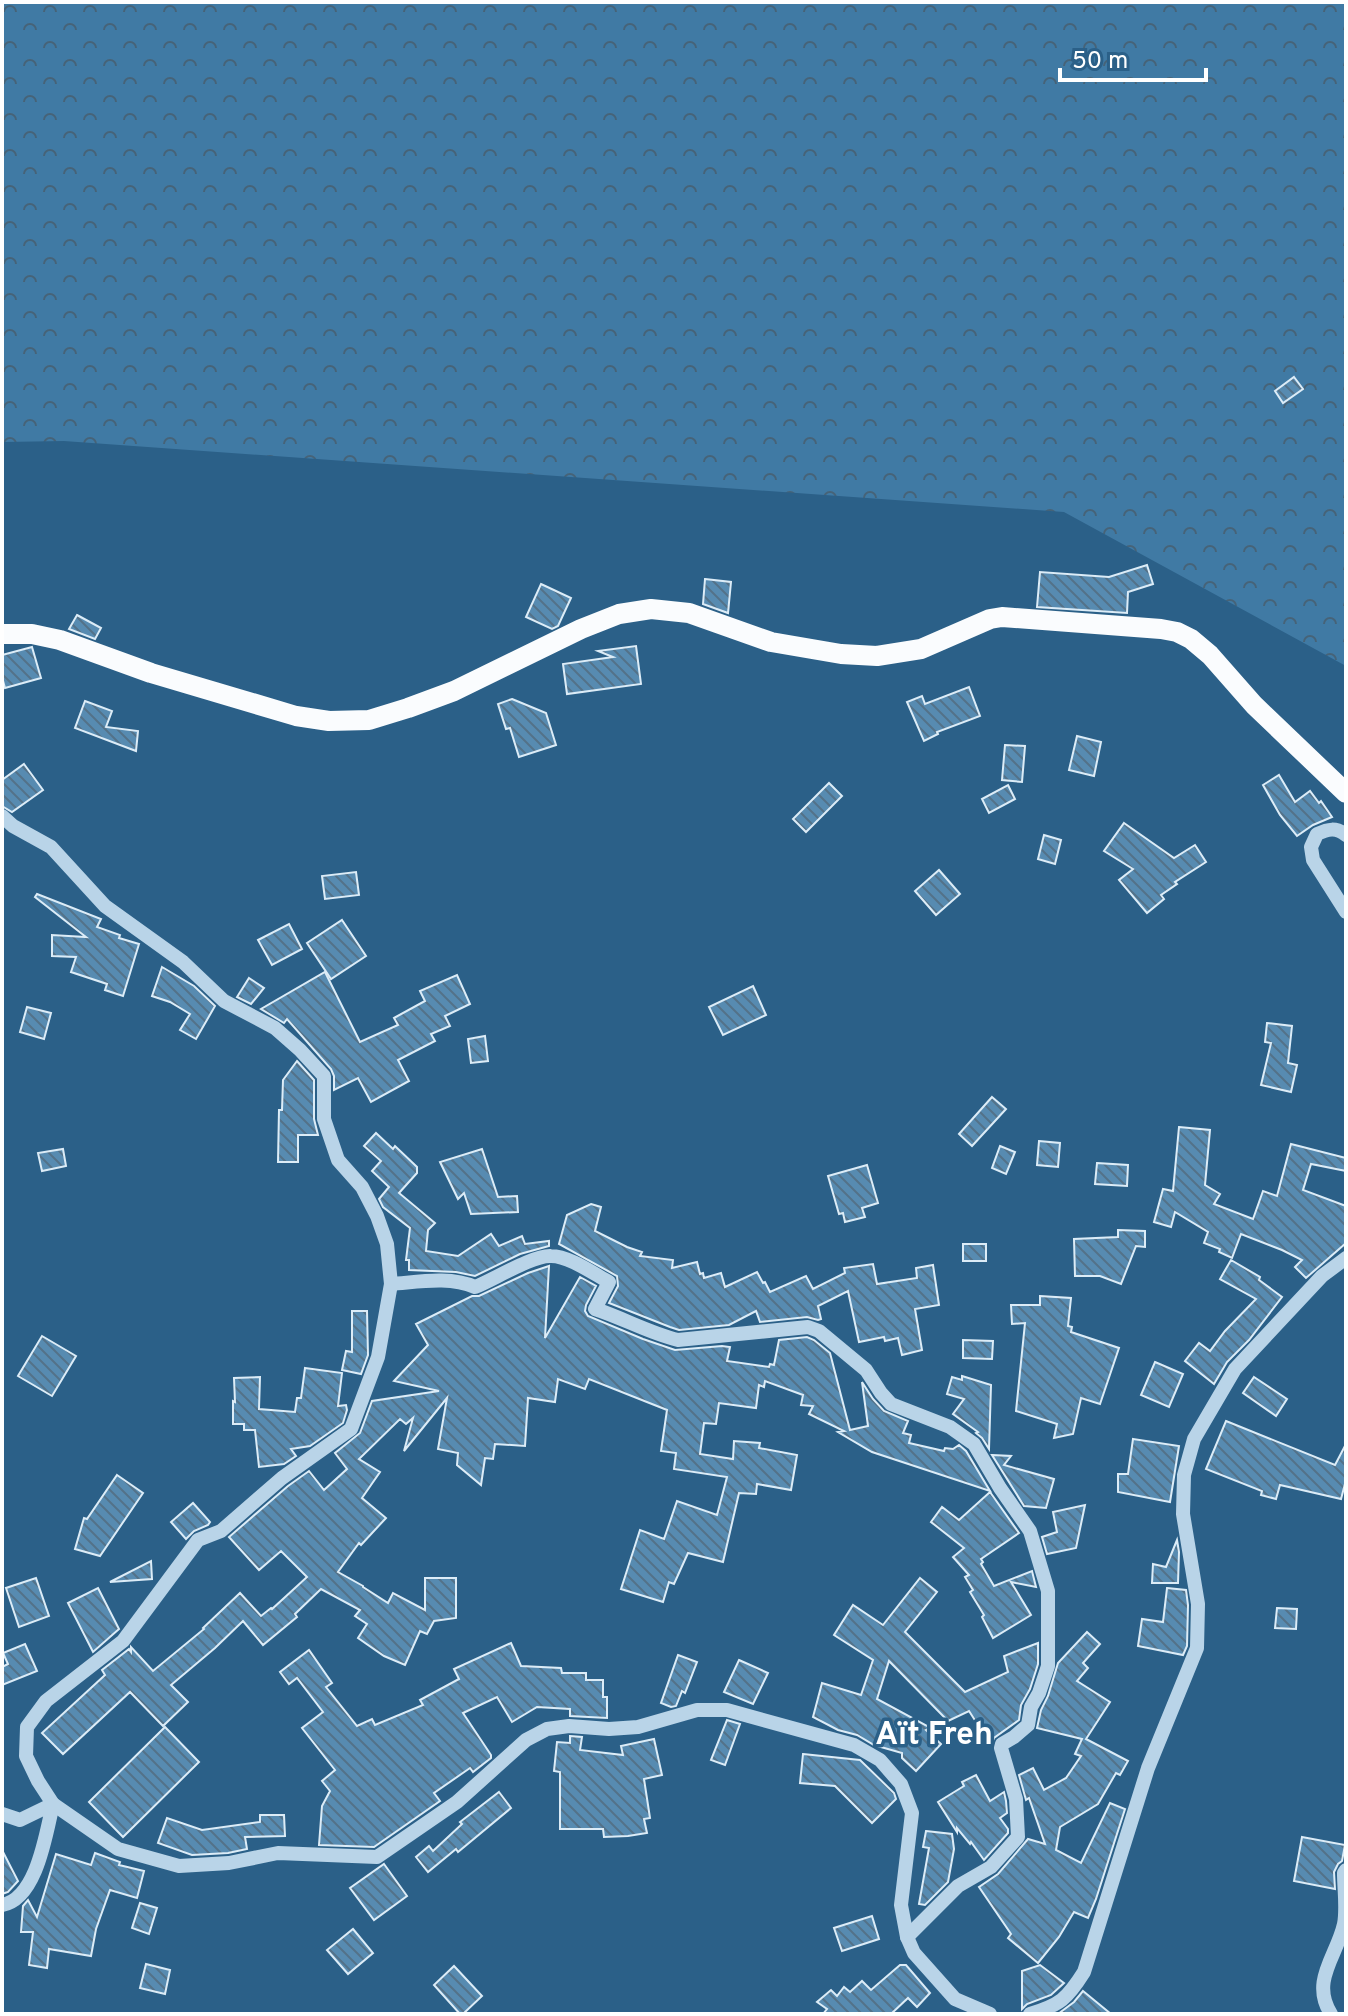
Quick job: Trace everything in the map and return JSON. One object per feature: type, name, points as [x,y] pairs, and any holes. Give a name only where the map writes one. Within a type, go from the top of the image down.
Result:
[{"type":"main road","points":[[2,634],[32,634],[60,640],[151,673],[296,716],[329,721],[369,720],[408,708],[454,691],[606,619],[651,609],[689,613],[771,642],[841,654],[877,656],[921,649],[990,619],[1002,617],[1161,629],[1191,639],[1210,655],[1254,705],[1346,793]]},
{"type":"street","points":[[2,816],[13,826],[51,847],[105,906],[183,962],[224,1001],[275,1028],[324,1076],[324,1119],[338,1160],[362,1187],[377,1216],[387,1244],[391,1284],[378,1357],[351,1429],[282,1478],[221,1531],[198,1540],[123,1641],[46,1701],[27,1727],[26,1756],[53,1804],[118,1849],[179,1866],[229,1863],[278,1853],[377,1857],[457,1802],[526,1740],[547,1729],[569,1726],[609,1729],[638,1727],[697,1710],[727,1710],[854,1745],[880,1760],[901,1784],[912,1813],[901,1905],[907,1937],[914,1953],[968,2014]]},
{"type":"street","points":[[1346,835],[1340,830],[1329,829],[1317,834],[1311,847],[1313,860],[1346,912]]},
{"type":"street","points":[[391,1284],[452,1281],[475,1287],[531,1260],[551,1256],[574,1262],[609,1282],[595,1309],[669,1338],[678,1340],[808,1327],[819,1331],[866,1370],[891,1404],[950,1427],[974,1444],[1030,1531],[1048,1591],[1048,1666],[1031,1707],[1028,1725],[1001,1748],[1016,1799],[1018,1837],[991,1867],[958,1886],[907,1937]]},
{"type":"street","points":[[1030,2014],[1052,2007],[1071,1992],[1084,1972],[1148,1768],[1197,1648],[1198,1604],[1183,1514],[1184,1475],[1194,1439],[1235,1369],[1322,1276],[1346,1258]]},
{"type":"street","points":[[2,1814],[20,1820],[53,1804]]},
{"type":"street","points":[[2,1905],[19,1897],[27,1888],[38,1861],[53,1804]]},
{"type":"street","points":[[1331,2014],[1327,2009],[1322,1981],[1344,1924],[1346,1870]]},
{"type":"street","points":[[955,1999],[990,2014]]},
{"type":"green space","points":[[2,2],[1346,2],[1346,666],[1064,512],[64,441],[2,442]]},
{"type":"building","points":[[1294,377],[1303,389],[1283,403],[1275,391]]},
{"type":"building","points":[[1147,565],[1153,584],[1128,592],[1127,613],[1037,607],[1040,572],[1109,577]]},
{"type":"building","points":[[705,579],[731,582],[728,613],[703,604]]},
{"type":"building","points":[[541,584],[571,598],[558,626],[552,629],[526,617]]},
{"type":"building","points":[[77,615],[101,628],[95,639],[69,629]]},
{"type":"building","points":[[636,646],[641,684],[567,694],[563,664],[613,657],[598,651]]},
{"type":"building","points":[[32,647],[41,678],[5,688],[2,655]]},
{"type":"building","points":[[969,687],[980,716],[937,732],[924,741],[907,702],[922,696],[925,704]]},
{"type":"building","points":[[512,699],[546,713],[556,745],[519,757],[498,704]]},
{"type":"building","points":[[85,701],[112,711],[106,727],[138,731],[136,751],[75,728]]},
{"type":"building","points":[[1077,736],[1101,742],[1094,776],[1069,770]]},
{"type":"building","points":[[1005,745],[1025,746],[1022,782],[1002,780]]},
{"type":"building","points":[[24,764],[43,790],[12,812],[2,806],[2,780]]},
{"type":"building","points":[[1279,775],[1295,802],[1310,791],[1332,817],[1297,836],[1280,815],[1263,785]]},
{"type":"building","points":[[829,783],[842,796],[806,832],[793,819]]},
{"type":"building","points":[[1008,785],[1015,799],[989,813],[982,799]]},
{"type":"building","points":[[1124,823],[1174,858],[1195,845],[1206,862],[1175,882],[1177,884],[1161,895],[1164,899],[1147,913],[1119,880],[1133,869],[1104,851]]},
{"type":"building","points":[[1044,835],[1061,840],[1055,864],[1038,859]]},
{"type":"building","points":[[939,870],[960,894],[936,915],[915,891]]},
{"type":"building","points":[[356,872],[359,895],[325,899],[322,876]]},
{"type":"building","points":[[37,894],[101,919],[97,927],[139,944],[123,996],[105,990],[107,984],[71,972],[76,957],[52,956],[52,935],[86,937],[35,897]]},
{"type":"building","points":[[342,920],[366,956],[331,979],[307,943]]},
{"type":"building","points":[[289,924],[302,949],[272,965],[258,940]]},
{"type":"building","points":[[162,967],[194,986],[215,1006],[196,1039],[180,1030],[190,1014],[152,996]]},
{"type":"building","points":[[325,972],[360,1042],[398,1025],[394,1018],[425,1001],[420,991],[457,975],[470,1004],[445,1016],[450,1026],[431,1034],[435,1041],[398,1060],[409,1081],[371,1102],[358,1078],[334,1090],[331,1069],[287,1019],[284,1023],[261,1009]]},
{"type":"building","points":[[249,978],[264,988],[251,1004],[237,997]]},
{"type":"building","points":[[753,986],[766,1015],[723,1035],[709,1007]]},
{"type":"building","points":[[27,1007],[51,1013],[44,1039],[20,1032]]},
{"type":"building","points":[[1267,1023],[1292,1026],[1288,1063],[1297,1065],[1291,1092],[1261,1085],[1271,1043],[1265,1042]]},
{"type":"building","points":[[485,1036],[488,1061],[471,1063],[468,1039]]},
{"type":"building","points":[[297,1061],[314,1080],[314,1119],[318,1135],[298,1135],[298,1162],[278,1162],[283,1080]]},
{"type":"building","points":[[992,1097],[1006,1109],[972,1146],[959,1134]]},
{"type":"building","points":[[1179,1127],[1210,1130],[1205,1185],[1220,1194],[1214,1204],[1253,1219],[1263,1191],[1277,1196],[1291,1144],[1346,1158],[1346,1171],[1311,1164],[1303,1190],[1346,1206],[1346,1243],[1306,1278],[1295,1267],[1302,1260],[1241,1234],[1232,1258],[1204,1243],[1208,1232],[1175,1212],[1171,1227],[1154,1222],[1163,1189],[1173,1191]]},
{"type":"building","points":[[376,1133],[417,1167],[417,1173],[399,1193],[435,1223],[428,1230],[426,1251],[458,1256],[491,1234],[499,1246],[522,1236],[525,1244],[549,1241],[549,1246],[520,1254],[475,1276],[409,1270],[409,1260],[406,1260],[410,1228],[383,1207],[379,1199],[389,1187],[372,1171],[381,1161],[364,1146]]},
{"type":"building","points":[[1039,1141],[1060,1143],[1058,1167],[1037,1165]]},
{"type":"building","points":[[1000,1146],[1015,1152],[1006,1174],[992,1168]]},
{"type":"building","points":[[63,1149],[66,1166],[42,1171],[38,1153]]},
{"type":"building","points":[[482,1149],[498,1197],[517,1196],[518,1212],[471,1214],[464,1193],[458,1199],[440,1162]]},
{"type":"building","points":[[1097,1163],[1128,1165],[1127,1186],[1095,1184]]},
{"type":"building","points":[[867,1165],[878,1203],[862,1208],[865,1217],[845,1222],[843,1213],[839,1214],[828,1176]]},
{"type":"building","points":[[591,1204],[601,1207],[595,1231],[642,1252],[640,1256],[673,1260],[672,1268],[697,1262],[704,1278],[721,1273],[725,1287],[757,1272],[770,1292],[806,1276],[813,1289],[845,1273],[844,1268],[873,1264],[877,1284],[917,1278],[916,1268],[933,1265],[939,1305],[915,1309],[922,1350],[902,1355],[898,1338],[885,1341],[884,1337],[859,1342],[848,1291],[818,1306],[821,1319],[818,1320],[807,1317],[760,1322],[756,1311],[729,1325],[679,1330],[609,1303],[618,1286],[617,1276],[559,1244],[567,1215]]},
{"type":"building","points":[[1118,1230],[1145,1231],[1145,1247],[1136,1246],[1121,1284],[1100,1276],[1075,1276],[1074,1239],[1118,1237]]},
{"type":"building","points":[[963,1244],[986,1244],[986,1261],[963,1261]]},
{"type":"building","points":[[1231,1260],[1260,1277],[1259,1280],[1282,1297],[1249,1340],[1227,1362],[1214,1384],[1185,1361],[1199,1343],[1210,1351],[1256,1299],[1220,1279]]},
{"type":"building","points":[[549,1266],[545,1338],[580,1277],[596,1286],[586,1305],[588,1316],[675,1350],[730,1347],[727,1361],[769,1367],[770,1364],[774,1365],[779,1340],[807,1337],[830,1353],[850,1430],[868,1426],[862,1382],[884,1411],[908,1421],[903,1433],[911,1435],[909,1443],[944,1451],[945,1448],[953,1449],[959,1445],[966,1451],[990,1491],[872,1452],[838,1432],[844,1431],[809,1414],[813,1406],[801,1405],[803,1395],[765,1381],[764,1387],[759,1385],[756,1408],[719,1403],[716,1424],[704,1423],[700,1454],[733,1459],[734,1441],[760,1443],[759,1448],[797,1455],[791,1490],[757,1484],[756,1494],[739,1493],[723,1562],[688,1553],[674,1584],[669,1582],[663,1602],[621,1589],[640,1530],[664,1539],[677,1501],[717,1515],[727,1477],[674,1469],[676,1453],[661,1451],[667,1410],[589,1379],[585,1389],[558,1379],[555,1402],[528,1398],[525,1446],[495,1444],[493,1459],[485,1458],[481,1485],[457,1465],[458,1453],[438,1449],[447,1398],[404,1451],[413,1418],[406,1424],[400,1419],[359,1459],[380,1472],[362,1498],[386,1518],[361,1545],[359,1543],[338,1572],[388,1603],[393,1593],[425,1610],[425,1578],[456,1578],[456,1618],[434,1621],[427,1634],[420,1631],[405,1665],[384,1656],[358,1638],[367,1624],[355,1616],[360,1610],[321,1589],[295,1614],[297,1617],[263,1645],[243,1621],[171,1685],[188,1702],[163,1726],[130,1692],[63,1754],[42,1733],[105,1675],[102,1670],[129,1649],[131,1652],[131,1647],[153,1671],[204,1629],[240,1593],[261,1616],[307,1577],[281,1551],[259,1570],[229,1537],[309,1471],[324,1490],[347,1469],[335,1453],[360,1433],[372,1401],[439,1391],[394,1381],[428,1345],[416,1324],[472,1296],[479,1296]]},
{"type":"building","points":[[1040,1296],[1071,1298],[1068,1326],[1072,1327],[1071,1332],[1119,1348],[1100,1404],[1081,1398],[1073,1434],[1054,1438],[1057,1424],[1016,1411],[1025,1323],[1012,1324],[1011,1305],[1040,1305]]},
{"type":"building","points":[[352,1311],[367,1311],[368,1355],[361,1374],[342,1370],[346,1351],[352,1352]]},
{"type":"building","points":[[42,1336],[76,1356],[52,1396],[18,1376]]},
{"type":"building","points":[[963,1340],[993,1341],[992,1359],[963,1358]]},
{"type":"building","points":[[1155,1362],[1183,1374],[1169,1407],[1141,1395]]},
{"type":"building","points":[[305,1368],[342,1373],[338,1406],[346,1405],[343,1423],[310,1446],[291,1449],[296,1456],[284,1464],[259,1467],[255,1430],[244,1430],[244,1424],[233,1424],[234,1378],[260,1377],[259,1409],[295,1412],[297,1398],[301,1398]]},
{"type":"building","points":[[962,1376],[991,1385],[989,1449],[978,1432],[953,1414],[964,1399],[947,1394],[952,1377],[962,1380]]},
{"type":"building","points":[[1254,1377],[1287,1399],[1276,1416],[1243,1393]]},
{"type":"building","points":[[1226,1421],[1335,1465],[1346,1444],[1346,1480],[1341,1499],[1280,1485],[1276,1499],[1206,1469]]},
{"type":"building","points":[[1133,1439],[1179,1446],[1170,1502],[1118,1492],[1118,1474],[1128,1474]]},
{"type":"building","points":[[992,1455],[1011,1456],[1004,1465],[1054,1479],[1046,1508],[1024,1506]]},
{"type":"building","points":[[117,1475],[143,1493],[100,1556],[75,1549],[84,1518],[87,1519]]},
{"type":"building","points":[[990,1492],[1019,1533],[981,1559],[981,1564],[994,1586],[1032,1571],[1036,1587],[1011,1582],[1031,1615],[993,1638],[970,1592],[973,1590],[965,1577],[969,1575],[953,1557],[964,1548],[931,1522],[942,1507],[959,1520]]},
{"type":"building","points":[[193,1503],[210,1522],[186,1539],[171,1522]]},
{"type":"building","points":[[1085,1505],[1076,1548],[1047,1554],[1042,1537],[1057,1532],[1053,1512]]},
{"type":"building","points":[[1177,1540],[1178,1583],[1152,1583],[1153,1564],[1166,1567]]},
{"type":"building","points":[[151,1561],[152,1579],[110,1582]]},
{"type":"building","points":[[36,1578],[49,1616],[19,1627],[6,1588]]},
{"type":"building","points":[[920,1578],[937,1592],[905,1632],[965,1692],[1008,1672],[1004,1656],[1038,1643],[1038,1664],[1021,1705],[1019,1720],[994,1738],[991,1745],[969,1711],[948,1721],[889,1661],[877,1699],[931,1728],[926,1730],[941,1744],[916,1771],[902,1758],[902,1753],[874,1745],[813,1717],[822,1683],[861,1695],[873,1660],[834,1635],[853,1605],[883,1625]]},
{"type":"building","points":[[98,1588],[119,1629],[93,1652],[68,1603]]},
{"type":"building","points":[[1167,1588],[1186,1590],[1187,1646],[1183,1655],[1138,1646],[1142,1619],[1163,1622]]},
{"type":"building","points":[[1277,1608],[1297,1609],[1296,1629],[1275,1628]]},
{"type":"building","points":[[1087,1632],[1100,1644],[1083,1663],[1088,1668],[1077,1681],[1110,1702],[1086,1739],[1128,1761],[1120,1775],[1116,1773],[1098,1804],[1060,1827],[1056,1850],[1081,1863],[1110,1803],[1125,1809],[1088,1918],[1074,1912],[1038,1963],[1008,1938],[1011,1934],[979,1887],[998,1874],[1028,1839],[1045,1844],[1019,1775],[1033,1768],[1044,1790],[1066,1778],[1081,1756],[1075,1754],[1082,1739],[1037,1728],[1058,1663]]},
{"type":"building","points":[[511,1643],[521,1666],[561,1668],[562,1673],[586,1673],[586,1680],[603,1680],[607,1718],[570,1716],[570,1709],[537,1707],[512,1722],[497,1697],[463,1713],[491,1758],[473,1772],[470,1768],[434,1793],[440,1801],[374,1847],[319,1845],[322,1806],[330,1791],[322,1781],[335,1770],[302,1728],[323,1712],[297,1678],[289,1684],[280,1672],[309,1650],[332,1683],[326,1687],[357,1726],[372,1719],[375,1725],[423,1705],[420,1700],[459,1679],[454,1669]]},
{"type":"building","points":[[25,1644],[37,1671],[2,1685],[2,1667],[8,1664],[3,1653]]},
{"type":"building","points":[[678,1655],[697,1662],[685,1693],[682,1691],[676,1706],[671,1707],[661,1703]]},
{"type":"building","points":[[739,1660],[768,1673],[753,1704],[724,1692]]},
{"type":"building","points":[[727,1720],[740,1724],[725,1765],[711,1760]]},
{"type":"building","points":[[165,1727],[199,1762],[123,1837],[89,1802]]},
{"type":"building","points":[[570,1736],[582,1737],[580,1750],[623,1755],[621,1746],[654,1739],[662,1775],[644,1779],[650,1818],[644,1819],[647,1833],[604,1837],[603,1829],[560,1829],[560,1772],[554,1771],[557,1742],[570,1743]]},
{"type":"building","points":[[803,1754],[860,1760],[894,1793],[896,1799],[872,1823],[835,1786],[800,1783]]},
{"type":"building","points":[[976,1775],[990,1801],[1004,1792],[1006,1801],[1007,1813],[1000,1818],[1008,1833],[984,1860],[957,1828],[957,1832],[938,1802],[964,1786],[962,1782]]},
{"type":"building","points":[[499,1792],[511,1808],[458,1852],[456,1849],[428,1872],[416,1857],[429,1846],[433,1851],[462,1824],[460,1822]]},
{"type":"building","points":[[260,1815],[284,1815],[285,1836],[245,1837],[247,1849],[192,1855],[158,1843],[167,1818],[202,1830],[260,1822]]},
{"type":"building","points":[[926,1831],[952,1834],[954,1849],[948,1882],[925,1905],[919,1904],[929,1848],[923,1847]]},
{"type":"building","points":[[1302,1837],[1345,1845],[1342,1861],[1334,1872],[1335,1889],[1294,1881]]},
{"type":"building","points":[[2,1850],[18,1881],[2,1894]]},
{"type":"building","points":[[95,1853],[120,1862],[119,1865],[144,1871],[137,1898],[110,1890],[96,1929],[91,1956],[49,1949],[47,1968],[29,1965],[33,1932],[21,1932],[23,1906],[28,1900],[37,1917],[56,1854],[91,1865]]},
{"type":"building","points":[[384,1864],[407,1896],[374,1920],[350,1888]]},
{"type":"building","points":[[140,1903],[157,1908],[149,1934],[132,1928]]},
{"type":"building","points":[[872,1916],[879,1939],[842,1951],[834,1928]]},
{"type":"building","points":[[353,1929],[373,1953],[348,1974],[327,1950]]},
{"type":"building","points":[[146,1964],[170,1970],[165,1994],[140,1988]]},
{"type":"building","points":[[900,1965],[906,1965],[930,1993],[917,2007],[908,1998],[891,2014],[823,2014],[827,2009],[817,2002],[831,1990],[837,1996],[844,1987],[850,1992],[862,1981],[871,1990]]},
{"type":"building","points":[[1040,1965],[1064,1983],[1051,1995],[1022,2009],[1022,1971]]},
{"type":"building","points":[[454,1966],[482,1996],[463,2014],[434,1985]]},
{"type":"building","points":[[1083,1991],[1111,2014],[1058,2014]]},
{"type":"district","name":"Aït Freh","points":[[934,1736]]}]
